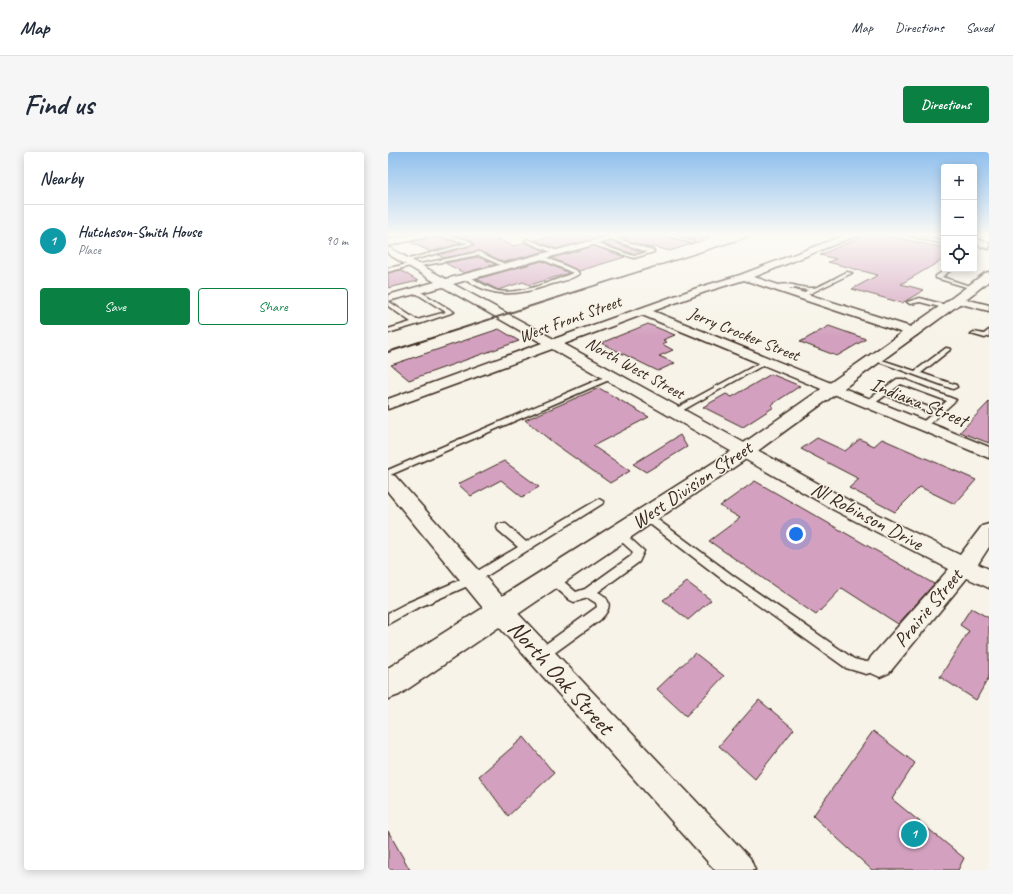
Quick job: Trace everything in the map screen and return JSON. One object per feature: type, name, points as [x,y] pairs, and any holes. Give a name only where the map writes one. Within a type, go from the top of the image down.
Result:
[{"type":"main road","name":"West Division Street","points":[[388,685],[502,612],[745,451],[913,332],[989,275]]},
{"type":"street","name":"North West Street","points":[[420,269],[745,451]]},
{"type":"street","points":[[388,298],[498,269]]},
{"type":"street","name":"West Front Street","points":[[388,404],[642,311],[766,269]]},
{"type":"street","points":[[744,277],[913,332]]},
{"type":"street","points":[[958,298],[989,308]]},
{"type":"street","name":"Jerry Crocker Street","points":[[642,311],[832,389]]},
{"type":"street","name":"Indiana Street","points":[[832,389],[989,453]]},
{"type":"street","name":"Nl Robinson Drive","points":[[745,451],[842,505],[989,580]]},
{"type":"street","name":"North Oak Street","points":[[388,480],[502,612],[738,870]]},
{"type":"street","name":"Prairie Street","points":[[880,665],[964,566],[989,531]]},
{"type":"lane","points":[[466,277],[497,292],[508,293],[531,288],[576,274],[576,272],[568,269]]},
{"type":"lane","points":[[946,272],[938,277],[958,298]]},
{"type":"lane","points":[[803,295],[849,273]]},
{"type":"lane","points":[[778,287],[794,286],[814,290]]},
{"type":"lane","points":[[388,331],[452,312],[416,291]]},
{"type":"lane","points":[[910,302],[958,298]]},
{"type":"lane","points":[[388,303],[417,323]]},
{"type":"lane","points":[[974,334],[985,336],[989,332]]},
{"type":"lane","points":[[916,374],[948,349]]},
{"type":"lane","points":[[874,359],[953,387]]},
{"type":"lane","points":[[674,411],[765,362]]},
{"type":"lane","points":[[388,473],[612,377]]},
{"type":"lane","points":[[868,404],[900,381],[952,400],[922,426]]},
{"type":"lane","points":[[885,392],[937,412]]},
{"type":"lane","points":[[388,619],[411,606],[473,579],[600,502]]},
{"type":"lane","points":[[646,516],[731,580],[851,664],[866,668],[880,665]]},
{"type":"lane","points":[[502,527],[525,548]]},
{"type":"lane","points":[[552,578],[574,597],[589,593],[635,559],[639,551],[618,534]]},
{"type":"lane","points":[[541,655],[596,616],[603,609],[602,600],[589,593]]},
{"type":"building","points":[[455,269],[480,269],[464,273]]},
{"type":"building","points":[[515,269],[559,269],[569,273],[530,285],[523,282],[498,290],[477,279]]},
{"type":"building","points":[[574,269],[587,269],[579,271]]},
{"type":"building","points":[[853,269],[928,269],[901,284],[924,290],[902,303],[852,289],[878,275]]},
{"type":"building","points":[[400,270],[418,281],[388,288],[388,273]]},
{"type":"building","points":[[648,324],[675,335],[663,340],[667,342],[662,344],[673,350],[659,356],[675,363],[658,371],[601,343]]},
{"type":"building","points":[[829,326],[866,339],[837,356],[800,342]]},
{"type":"building","points":[[499,329],[519,341],[409,380],[391,365]]},
{"type":"building","points":[[771,374],[800,386],[771,405],[774,407],[743,427],[703,407],[726,394],[732,397]]},
{"type":"building","points":[[599,388],[649,417],[593,446],[630,471],[610,483],[555,444],[525,420]]},
{"type":"building","points":[[989,402],[989,443],[960,432]]},
{"type":"building","points":[[680,435],[687,447],[646,472],[633,464]]},
{"type":"building","points":[[817,438],[845,451],[860,439],[874,446],[882,439],[976,480],[955,504],[920,487],[895,512],[849,488],[859,479],[801,449]]},
{"type":"building","points":[[504,461],[539,487],[522,497],[501,480],[471,496],[458,484]]},
{"type":"building","points":[[755,481],[934,584],[898,624],[842,588],[816,615],[709,541],[740,518],[720,506]]},
{"type":"building","points":[[687,582],[711,600],[688,620],[663,600]]},
{"type":"building","points":[[971,608],[989,618],[989,677],[976,700],[940,677],[969,631],[960,625]]},
{"type":"building","points":[[695,653],[724,676],[686,716],[657,689]]},
{"type":"building","points":[[759,700],[794,729],[755,779],[719,746]]},
{"type":"building","points":[[873,731],[915,763],[892,799],[964,858],[958,870],[872,870],[813,816]]},
{"type":"building","points":[[524,737],[554,773],[508,816],[479,776]]},
{"type":"building","points":[[388,831],[410,870],[388,870]]},
{"type":"railway","points":[[581,290],[649,269]]},
{"type":"railway","points":[[388,352],[584,289]]},
{"type":"place","name":"Hutcheson-Smith House","points":[[914,834]]}]
